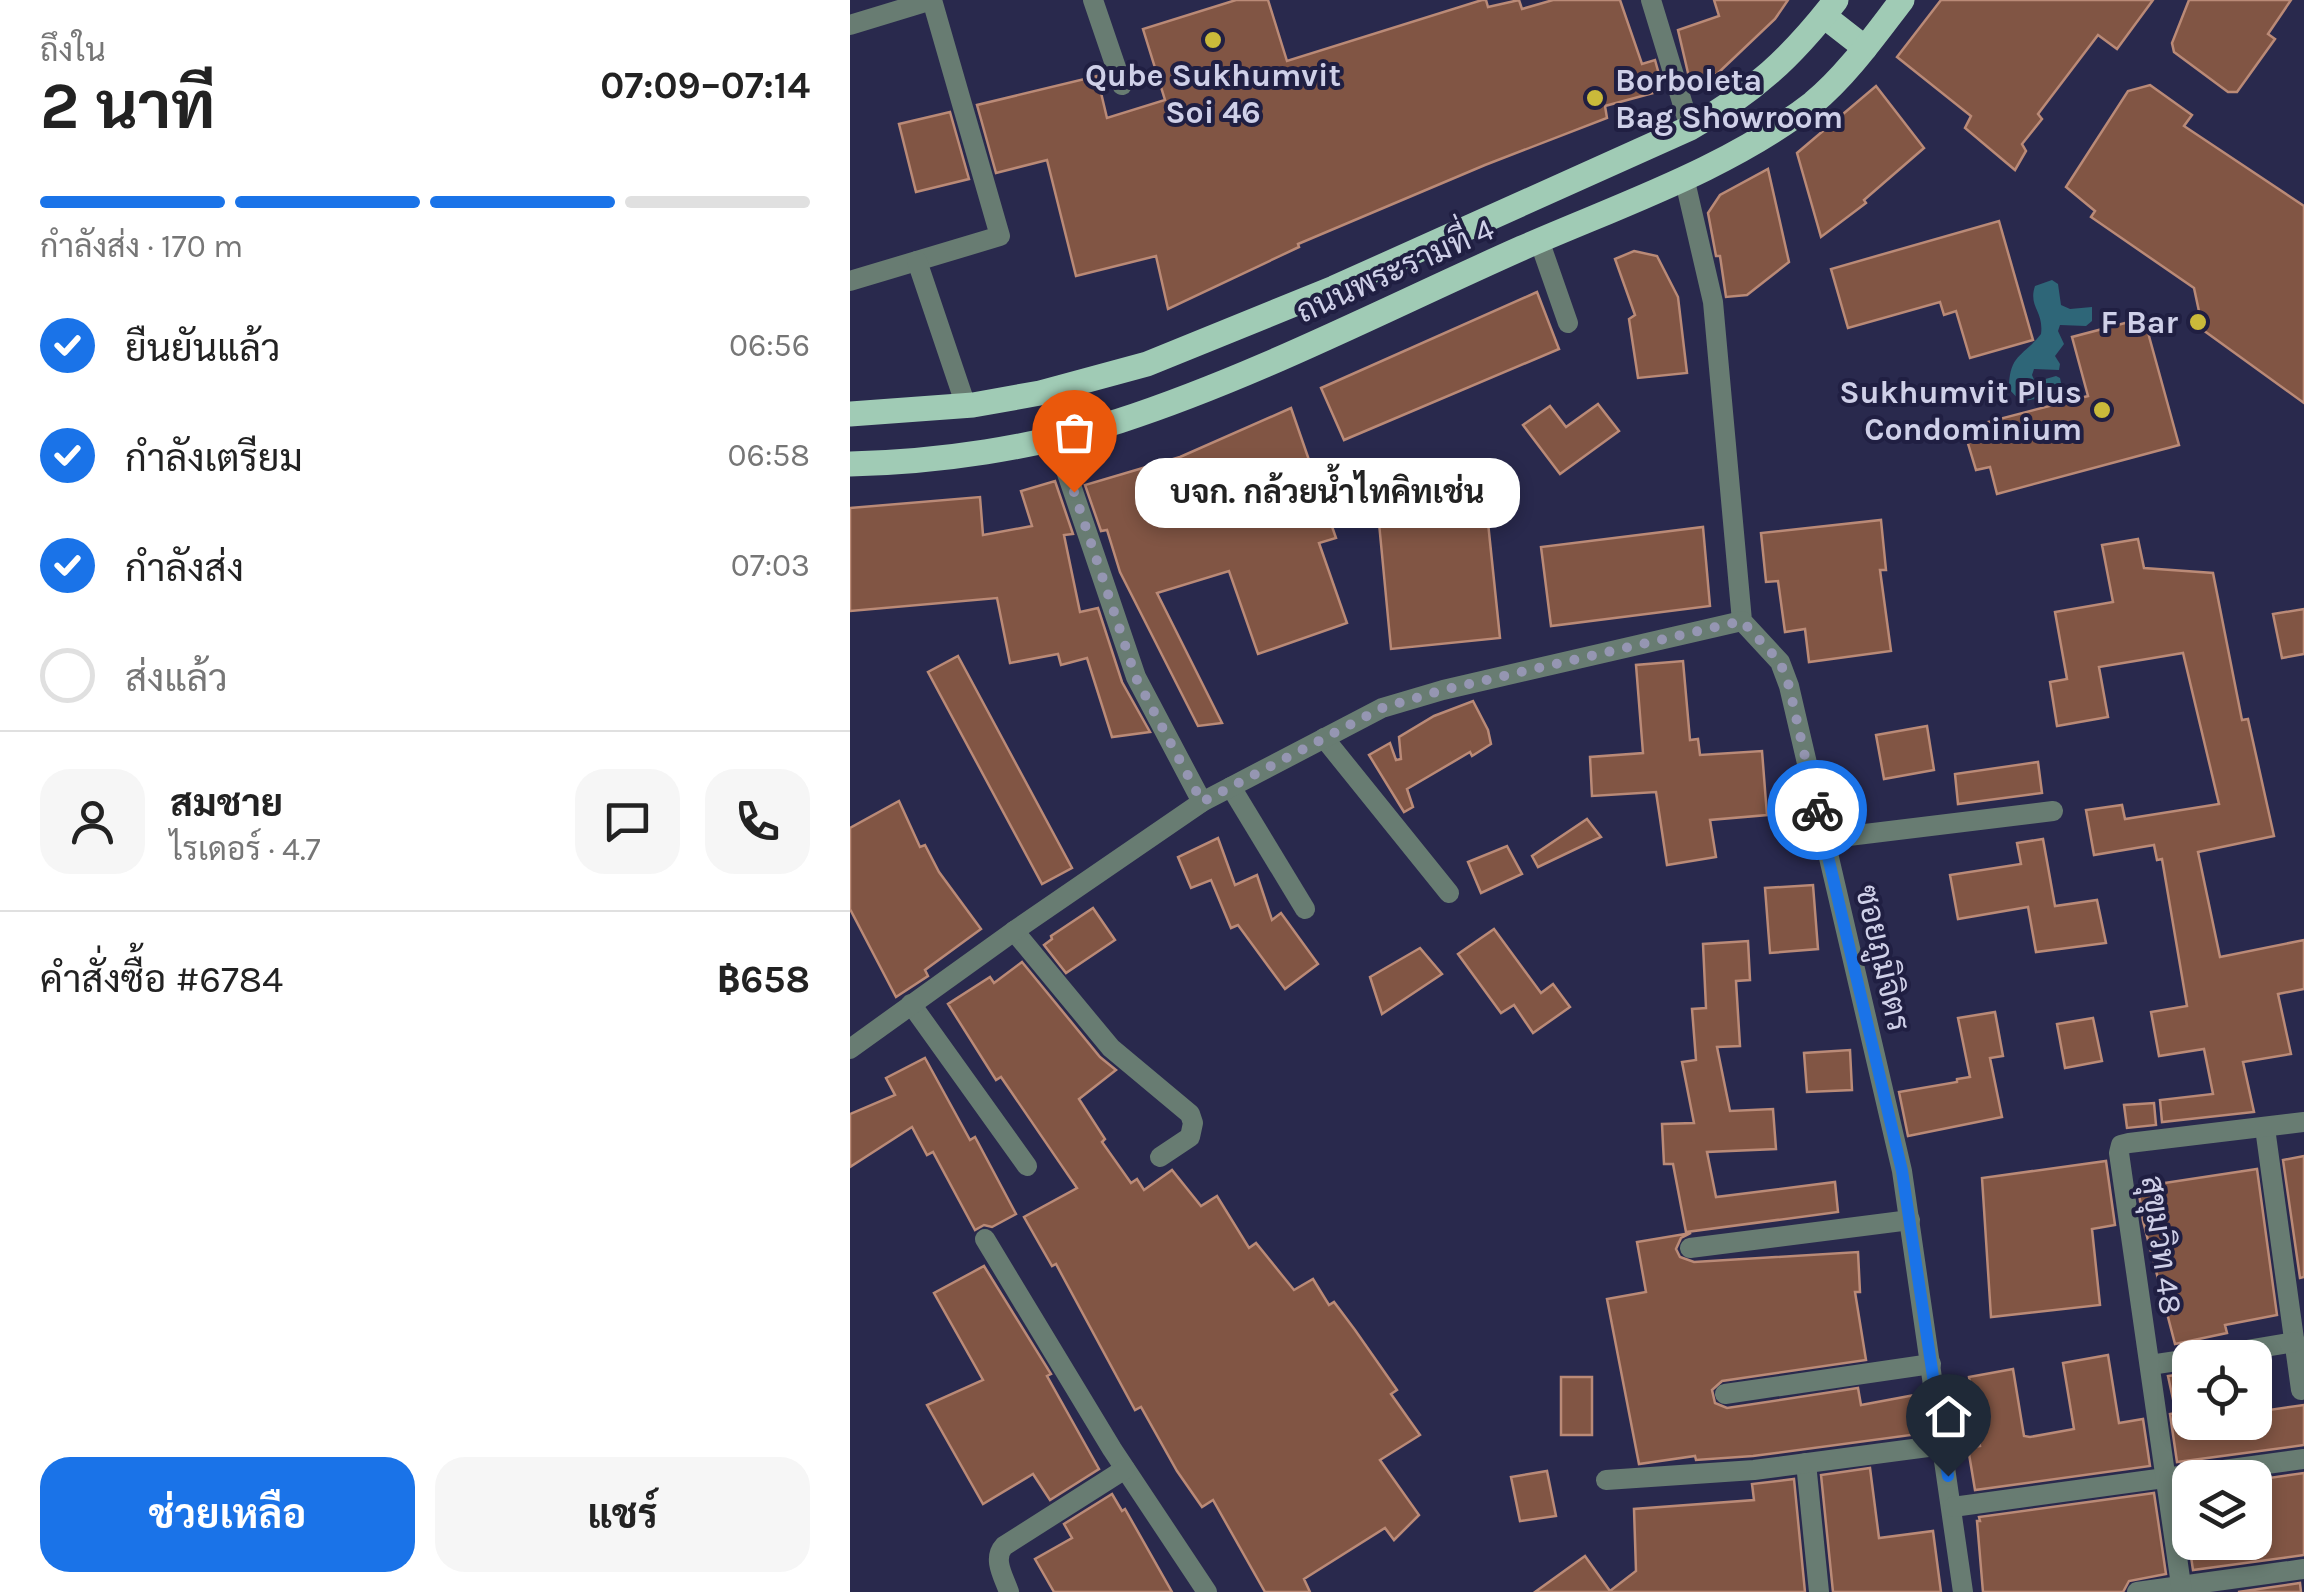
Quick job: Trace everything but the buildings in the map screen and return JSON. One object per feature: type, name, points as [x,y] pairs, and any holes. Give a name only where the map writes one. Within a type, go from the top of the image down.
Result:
[{"type":"main road","name":"ถนนพระรามที่ 4","points":[[850,464],[926,458],[1055,438],[1115,422],[1185,397],[1684,177],[1759,140],[1815,101],[1865,48],[1902,0]]},
{"type":"main road","name":"ถนนพระรามที่ 4","points":[[850,414],[966,406],[1040,393],[1146,364],[1334,288],[1690,128],[1736,102],[1802,45],[1830,8]]},
{"type":"main road","points":[[1830,8],[1865,48]]},
{"type":"street","points":[[850,25],[932,0],[1000,236],[850,281]]},
{"type":"street","points":[[1094,0],[1122,85]]},
{"type":"street","points":[[1651,0],[1690,128]]},
{"type":"street","points":[[850,1049],[1014,930],[1202,802],[1382,708],[1742,621],[1713,302],[1684,177]]},
{"type":"street","points":[[1539,240],[1568,323]]},
{"type":"street","points":[[917,260],[966,406]]},
{"type":"street","points":[[1055,438],[1136,678],[1202,802]]},
{"type":"street","name":"ซอยภูมิจิตร","points":[[1742,621],[1780,662],[1789,686],[1902,1171],[1963,1592]]},
{"type":"street","points":[[1324,738],[1450,893]]},
{"type":"street","points":[[1231,787],[1305,908]]},
{"type":"street","points":[[1824,839],[2052,811]]},
{"type":"street","points":[[1014,930],[1112,1048],[1190,1114],[1190,1137],[1160,1157]]},
{"type":"street","points":[[912,1004],[1027,1166]]},
{"type":"street","points":[[2302,1390],[2265,1128],[2304,1122]]},
{"type":"street","name":"สุขุมวิท 48","points":[[2181,1589],[2118,1153],[2121,1146],[2265,1128]]},
{"type":"street","points":[[1690,1248],[1910,1220]]},
{"type":"street","points":[[985,1239],[1125,1469],[1207,1592]]},
{"type":"street","points":[[2272,1346],[2295,1342]]},
{"type":"street","points":[[2150,1365],[2172,1362]]},
{"type":"street","points":[[1725,1394],[1931,1364]]},
{"type":"street","points":[[1606,1480],[1713,1474],[1943,1445]]},
{"type":"street","points":[[1953,1508],[2304,1459]]},
{"type":"street","points":[[1806,1463],[1820,1592]]},
{"type":"street","points":[[1009,1592],[998,1562],[1004,1546],[1125,1469]]},
{"type":"street","points":[[2137,1592],[2181,1589],[2304,1569]]},
{"type":"water","points":[[2052,280],[2058,284],[2061,305],[2070,309],[2092,307],[2092,321],[2086,326],[2060,325],[2058,331],[2064,344],[2055,356],[2059,370],[2034,369],[2032,375],[2035,382],[2056,376],[2061,383],[2052,395],[2021,402],[2009,389],[2011,369],[2041,334],[2033,299],[2035,286]]},
{"type":"way so far","points":[[1074,492],[1136,678],[1202,802],[1382,708],[1443,690],[1742,621],[1780,662],[1817,810]]},
{"type":"place","name":"Qube Sukhumvit Soi 46","points":[[1213,40]]},
{"type":"place","name":"Borboleta Bag Showroom","points":[[1595,98]]},
{"type":"place","name":"F Bar","points":[[2198,322]]},
{"type":"place","name":"Sukhumvit Plus Condominium","points":[[2102,410]]},
{"type":"place","name":"บจก. กล้วยน้ำไทคิทเช่น","points":[[1074,492]]},
{"type":"route","points":[[1817,810],[1902,1171],[1948,1476]]}]
